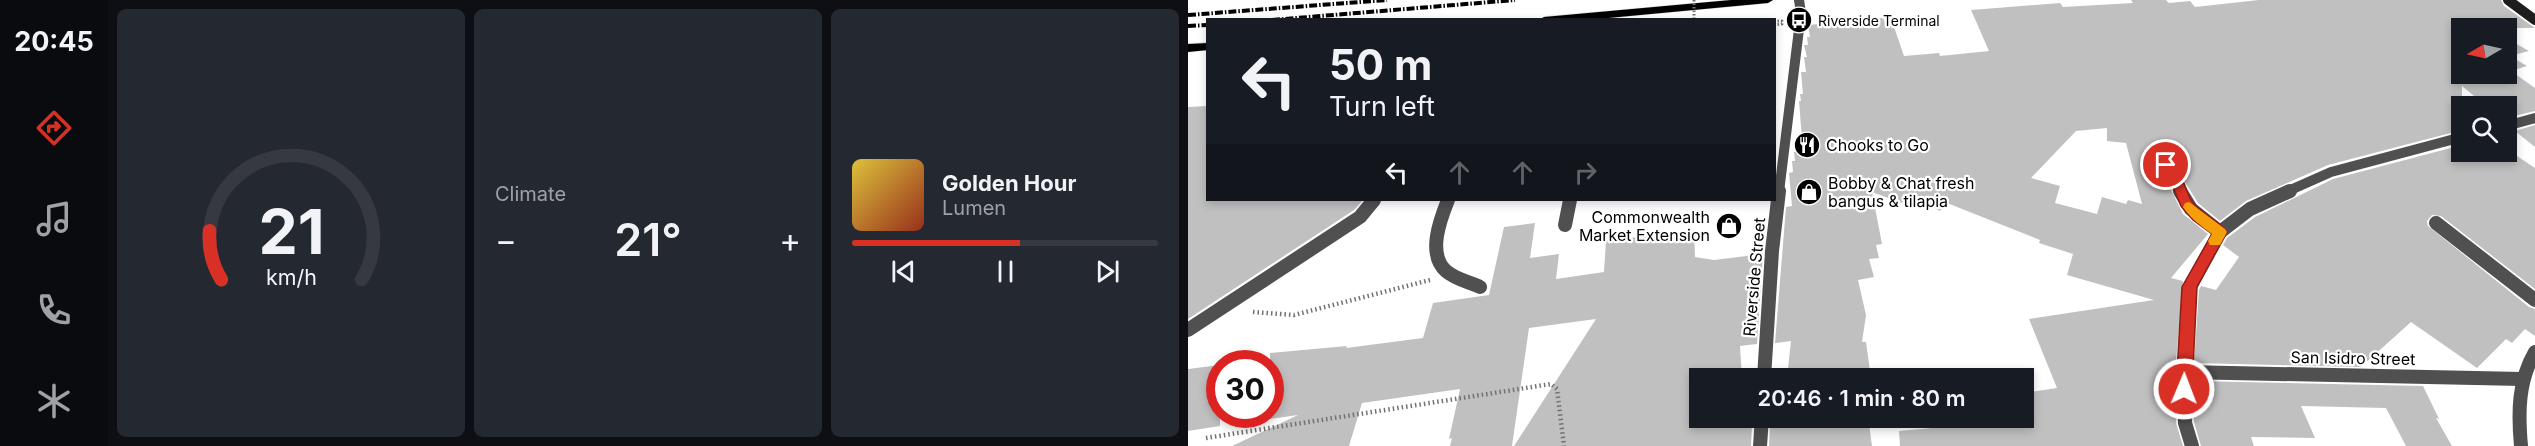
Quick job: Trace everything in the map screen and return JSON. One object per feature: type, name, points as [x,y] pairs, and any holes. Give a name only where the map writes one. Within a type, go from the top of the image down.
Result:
[{"type":"main road","points":[[1580,18],[1768,0]]},
{"type":"main road","points":[[2508,0],[2535,20]]},
{"type":"main road","points":[[1188,48],[1206,46]]},
{"type":"street","name":"Riverside Street","points":[[1765,368],[1772,251],[1801,13],[1799,0]]},
{"type":"street","points":[[2517,123],[2535,118]]},
{"type":"street","points":[[2192,446],[2185,423],[2184,372],[2190,287],[2220,232],[2250,209],[2331,172],[2451,140]]},
{"type":"street","points":[[2166,165],[2177,181],[2185,202],[2198,216],[2220,232]]},
{"type":"street","points":[[1188,330],[1222,310],[1360,217],[1373,201]]},
{"type":"street","points":[[1448,201],[1437,242],[1438,252],[1445,270],[1480,287]]},
{"type":"street","points":[[1565,225],[1570,201]]},
{"type":"street","points":[[2436,223],[2535,300]]},
{"type":"street","points":[[2521,446],[2519,429],[2522,379],[2535,352]]},
{"type":"street","name":"San Isidro Street","points":[[2184,372],[2522,379]]},
{"type":"street","points":[[1760,446],[1761,428]]},
{"type":"path","points":[[1694,0],[1694,18]]},
{"type":"path","points":[[1222,310],[1294,315],[1425,282],[1445,270]]},
{"type":"path","points":[[1206,438],[1551,384],[1557,389],[1564,446]]},
{"type":"building","points":[[2131,0],[2166,0],[2169,3],[2190,1],[2195,7],[2259,0],[2501,0],[2504,6],[2535,28],[2517,28],[2517,18],[2451,18],[2451,84],[2517,84],[2517,75],[2535,88],[2535,111],[2517,115],[2517,96],[2474,96],[2462,86],[2462,96],[2451,96],[2451,133],[2328,165],[2246,201],[2220,221],[2198,203],[2172,161],[2167,158],[2162,159],[2160,168],[2183,214],[2208,234],[2171,278],[2183,281],[2175,372],[2176,423],[2183,446],[1900,446],[1899,431],[1933,428],[2034,428],[2034,391],[2057,388],[2029,319],[2154,300],[2067,275],[2073,254],[2039,243],[2040,240],[1947,203],[1940,211],[1907,195],[1902,203],[1872,192],[1882,244],[1876,245],[1879,258],[1869,259],[1874,277],[1858,280],[1866,315],[1862,342],[1866,342],[1870,368],[1788,368],[1791,341],[1775,343],[1786,207],[1792,206],[1789,173],[1793,172],[1792,161],[1795,161],[1794,152],[1797,152],[1796,140],[1802,139],[1799,101],[1801,101],[1800,94],[1803,94],[1801,72],[1806,72],[1804,57],[1807,57],[1804,45],[1808,45],[1807,37],[1810,37],[1808,25],[1883,18],[1885,22],[1892,21],[1904,56],[1939,53],[1940,56],[1989,51],[1971,10],[2060,3],[2063,7],[2133,3]],"holes":[[[2107,128],[2107,141],[2126,143],[2142,204],[2128,200],[2126,204],[2102,197],[2097,214],[2055,203],[2060,186],[2031,178],[2076,131]]]},
{"type":"building","points":[[2517,44],[2529,51],[2517,54]]},
{"type":"building","points":[[2517,60],[2527,66],[2517,69]]},
{"type":"building","points":[[1206,106],[1206,201],[1362,201],[1354,210],[1188,319],[1188,107]]},
{"type":"building","points":[[2535,125],[2535,147],[2517,133],[2517,130]]},
{"type":"building","points":[[2451,148],[2451,162],[2517,162],[2517,156],[2535,168],[2535,289],[2441,216],[2432,215],[2427,221],[2428,226],[2529,307],[2535,309],[2535,336],[2525,329],[2512,343],[2506,339],[2477,368],[2411,322],[2361,367],[2194,363],[2199,290],[2201,286],[2216,290],[2239,257],[2223,245],[2227,238],[2255,217],[2333,179]]},
{"type":"building","points":[[1535,223],[1530,258],[1559,254],[1556,279],[1604,272],[1606,241],[1638,237],[1694,232],[1695,257],[1714,260],[1763,254],[1757,344],[1740,346],[1741,368],[1689,368],[1689,428],[1752,428],[1751,446],[1514,446],[1596,319],[1529,328],[1512,446],[1450,446],[1452,438],[1449,439],[1460,389],[1362,403],[1349,446],[1232,446],[1270,428],[1284,428],[1284,422],[1298,415],[1284,417],[1284,352],[1347,346],[1346,348],[1423,338],[1433,303],[1489,295],[1504,227]]},
{"type":"building","points":[[1206,367],[1207,428],[1188,431],[1188,369]]},
{"type":"building","points":[[2193,381],[2423,386],[2439,419],[2436,418],[2452,446],[2406,446],[2386,408],[2301,406],[2315,438],[2251,437],[2254,446],[2201,446],[2194,422]]},
{"type":"building","points":[[1770,428],[1870,428],[1872,446],[1769,446]]},
{"type":"railway","points":[[1188,15],[1387,0]]},
{"type":"railway","points":[[1296,18],[1515,0]]},
{"type":"railway","points":[[1188,26],[1206,25]]},
{"type":"slow traffic","points":[[2189,207],[2220,232],[2215,241]]},
{"type":"place","name":"Riverside Terminal","points":[[1799,20]]},
{"type":"place","name":"Chooks to Go","points":[[1807,145]]},
{"type":"place","name":"Bobby & Chat fresh bangus & tilapia","points":[[1809,192]]},
{"type":"place","name":"Commonwealth Market Extension","points":[[1729,226]]},
{"type":"route","points":[[2166,165],[2177,181],[2185,202],[2198,216],[2220,232],[2190,287],[2184,389]]}]
